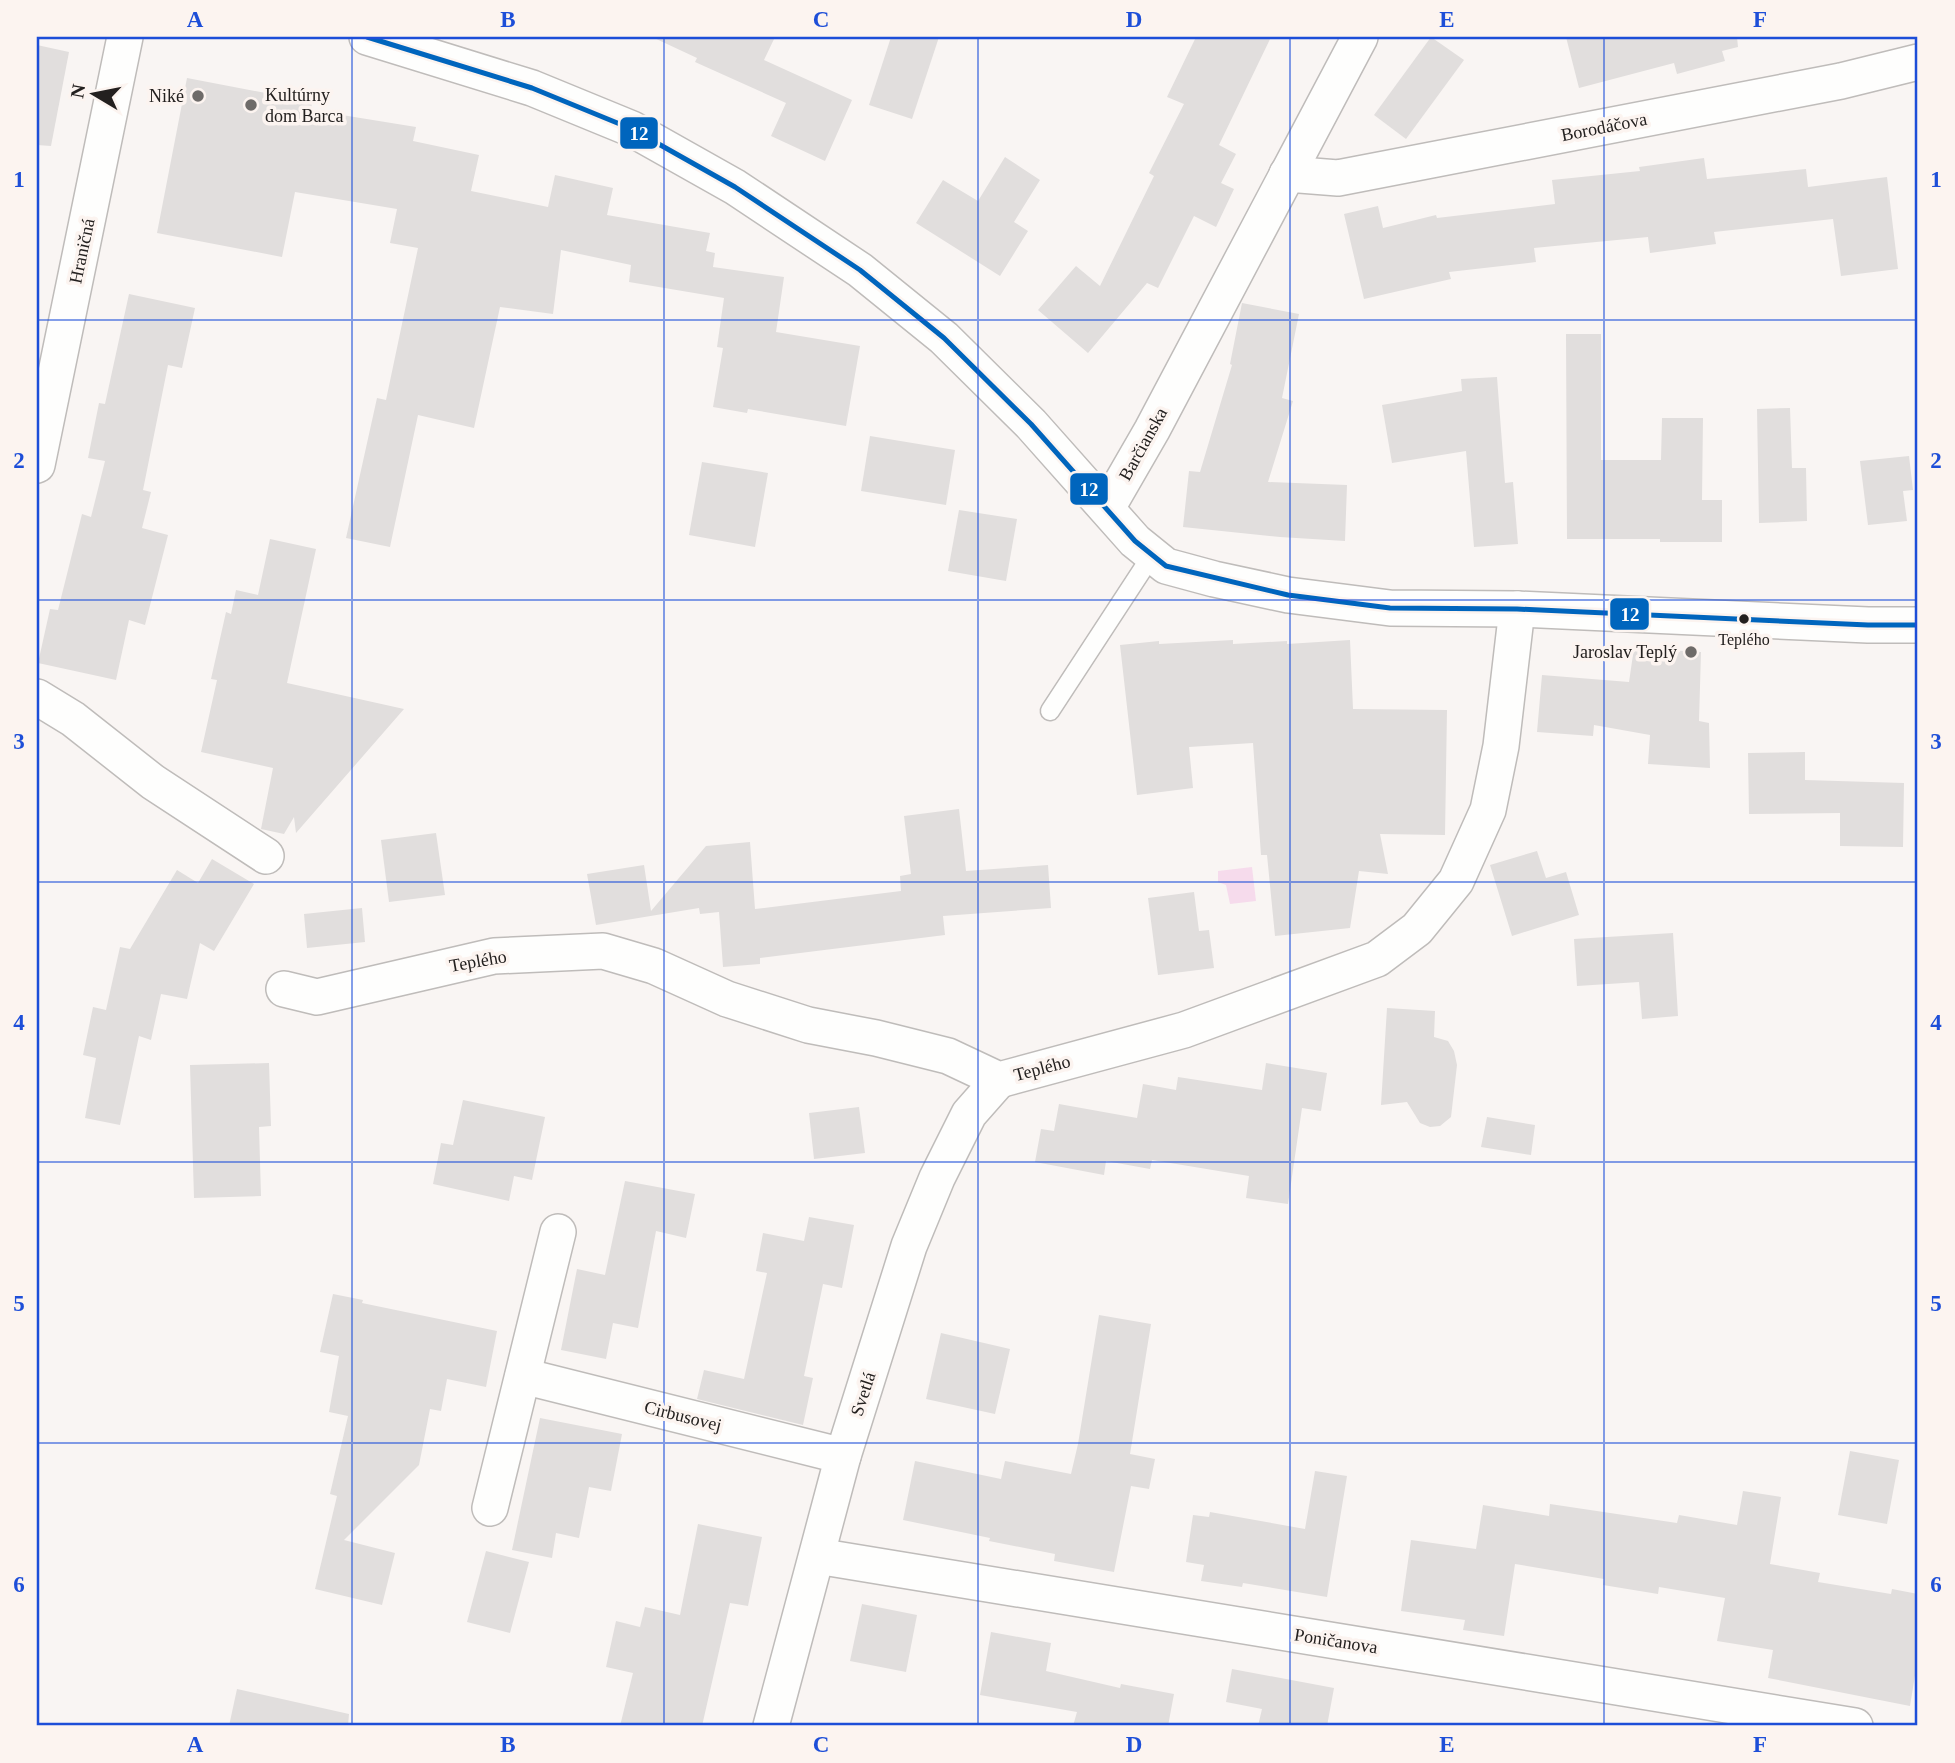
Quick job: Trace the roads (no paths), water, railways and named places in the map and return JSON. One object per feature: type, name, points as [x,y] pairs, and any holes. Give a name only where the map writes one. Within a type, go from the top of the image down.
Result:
[{"type":"street","name":"Hraničná","points":[[37,465],[125,37]]},
{"type":"street","points":[[367,37],[532,88],[632,129],[735,187],[860,270],[944,338],[1031,424],[1135,541],[1166,566],[1288,595],[1390,608],[1918,625]]},
{"type":"street","name":"Barčianska","points":[[1107,508],[1152,430],[1360,37]]},
{"type":"street","name":"Borodáčova","points":[[1287,174],[1338,178],[1840,80],[1918,62]]},
{"type":"street","name":"Teplého","points":[[284,989],[317,997],[494,956],[603,951],[654,966],[727,999],[808,1026],[876,1038],[948,1056],[999,1080],[1184,1030],[1377,959],[1418,929],[1456,881],[1488,810],[1501,746],[1517,610]]},
{"type":"street","points":[[37,697],[73,719],[153,782],[266,856]]},
{"type":"street","name":"Svetlá","points":[[771,1726],[843,1456],[909,1246],[932,1189],[969,1114],[999,1080]]},
{"type":"street","points":[[490,1508],[558,1232]]},
{"type":"street","name":"Cirbusovej","points":[[523,1376],[843,1456]]},
{"type":"street","name":"Poničanova","points":[[817,1556],[1855,1726]]},
{"type":"lane","points":[[1050,711],[1152,555]]},
{"type":"place","name":"Niké","points":[[198,96]]},
{"type":"place","name":"Kultúrny dom Barca","points":[[251,105]]},
{"type":"place","name":"Teplého","points":[[1744,619]]},
{"type":"place","name":"Jaroslav Teplý","points":[[1691,652]]}]
